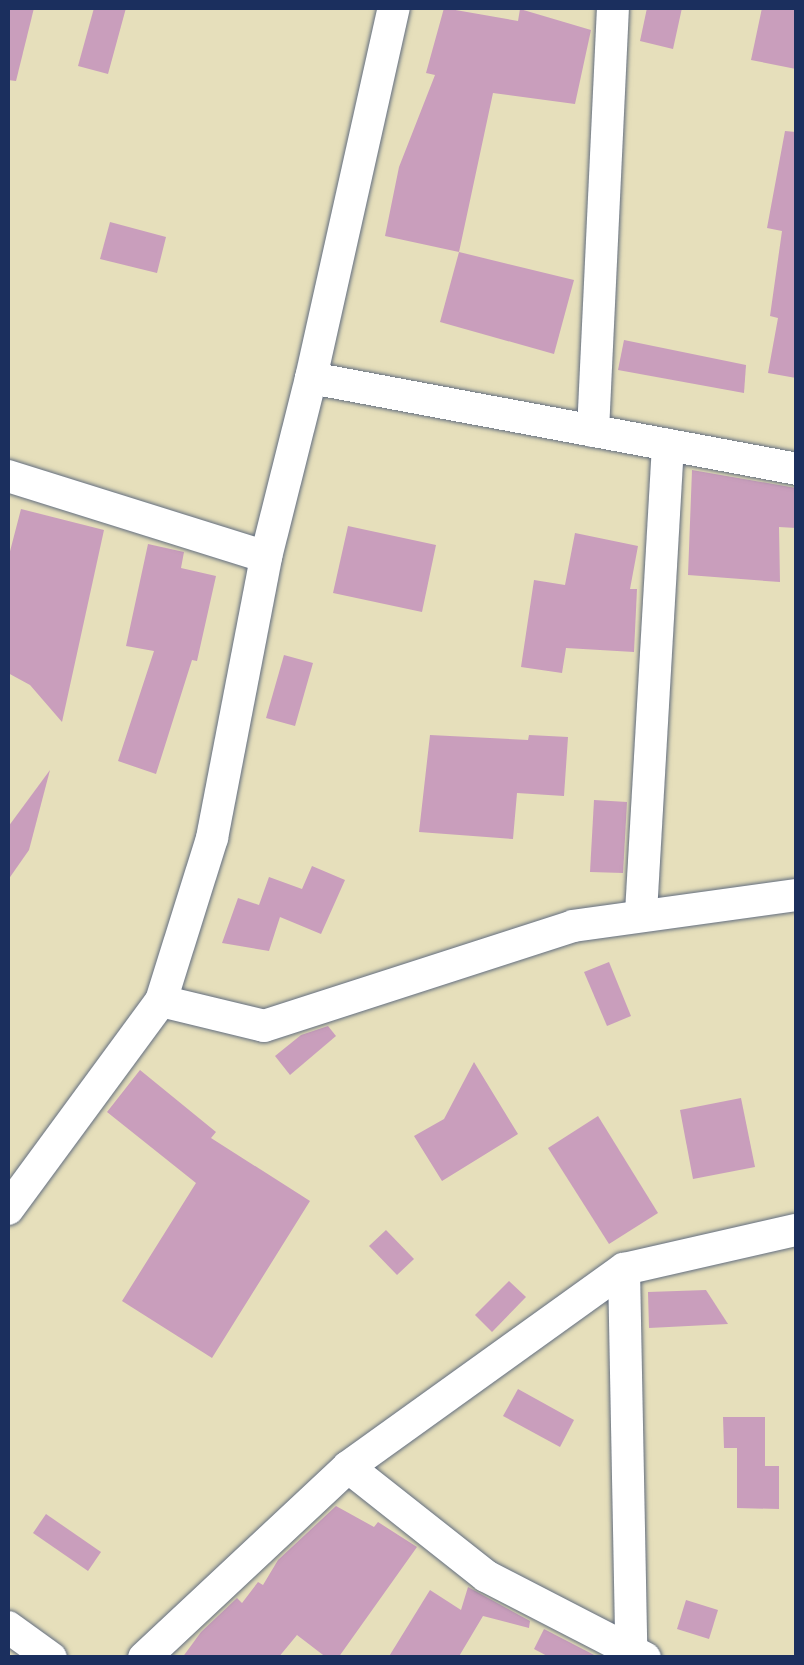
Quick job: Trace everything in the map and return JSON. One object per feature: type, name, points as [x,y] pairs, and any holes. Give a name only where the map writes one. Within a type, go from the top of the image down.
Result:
[{"type":"street","points":[[8,1209],[160,1001],[212,838],[266,557],[311,378],[394,8]]},
{"type":"street","points":[[593,431],[614,8]]},
{"type":"street","points":[[311,378],[796,469]]},
{"type":"street","points":[[642,913],[668,445]]},
{"type":"street","points":[[8,476],[266,557]]},
{"type":"street","points":[[160,1001],[264,1026],[573,926],[642,913],[796,895]]},
{"type":"street","points":[[144,1658],[348,1467],[624,1269],[796,1230]]},
{"type":"street","points":[[348,1467],[486,1576],[638,1652],[624,1269]]},
{"type":"street","points":[[8,1627],[51,1658]]},
{"type":"building","points":[[8,8],[34,8],[16,81],[8,80]]},
{"type":"building","points":[[94,8],[126,8],[108,74],[78,66]]},
{"type":"building","points":[[444,8],[518,21],[520,9],[591,30],[575,104],[493,93],[459,252],[385,236],[399,167],[435,75],[426,73]]},
{"type":"building","points":[[647,8],[682,8],[673,49],[640,41]]},
{"type":"building","points":[[762,8],[796,8],[796,69],[751,60]]},
{"type":"building","points":[[785,131],[796,132],[796,378],[768,373],[778,318],[770,316],[782,231],[767,228]]},
{"type":"building","points":[[110,222],[166,237],[157,273],[100,259]]},
{"type":"building","points":[[459,252],[574,280],[554,354],[440,322]]},
{"type":"building","points":[[624,340],[746,365],[744,393],[618,370]]},
{"type":"building","points":[[692,470],[796,488],[796,528],[779,527],[780,582],[688,575]]},
{"type":"building","points":[[21,509],[104,530],[62,722],[30,685],[8,673],[8,559]]},
{"type":"building","points":[[348,526],[436,545],[422,612],[333,593]]},
{"type":"building","points":[[575,533],[638,546],[630,589],[637,589],[634,652],[566,648],[562,673],[521,667],[534,580],[565,585]]},
{"type":"building","points":[[148,544],[184,552],[181,568],[216,576],[197,661],[192,660],[156,774],[118,761],[154,651],[126,646]]},
{"type":"building","points":[[284,655],[313,663],[295,726],[266,718]]},
{"type":"building","points":[[430,735],[528,740],[529,735],[568,737],[564,796],[517,793],[513,839],[419,832]]},
{"type":"building","points":[[50,770],[29,850],[8,880],[8,827]]},
{"type":"building","points":[[594,800],[627,802],[623,873],[590,872]]},
{"type":"building","points":[[312,866],[345,880],[321,934],[280,917],[269,951],[222,943],[238,898],[259,905],[269,877],[302,889]]},
{"type":"building","points":[[609,962],[631,1016],[607,1026],[584,972]]},
{"type":"building","points":[[328,1026],[336,1036],[290,1075],[275,1056],[301,1035]]},
{"type":"building","points":[[474,1062],[518,1134],[442,1181],[414,1136],[444,1119]]},
{"type":"building","points":[[140,1070],[216,1132],[211,1138],[310,1201],[212,1358],[122,1301],[196,1183],[107,1112]]},
{"type":"building","points":[[741,1098],[755,1167],[693,1179],[680,1110]]},
{"type":"building","points":[[598,1116],[658,1213],[609,1244],[548,1148]]},
{"type":"building","points":[[386,1230],[414,1259],[397,1275],[369,1246]]},
{"type":"building","points":[[509,1281],[526,1297],[492,1332],[475,1315]]},
{"type":"building","points":[[706,1290],[728,1324],[649,1328],[648,1292]]},
{"type":"building","points":[[518,1389],[574,1420],[560,1447],[503,1416]]},
{"type":"building","points":[[723,1417],[765,1417],[765,1466],[779,1466],[779,1509],[737,1508],[737,1448],[724,1448]]},
{"type":"building","points":[[336,1506],[374,1527],[378,1522],[417,1547],[338,1658],[327,1658],[297,1635],[278,1658],[182,1658],[201,1632],[237,1598],[242,1603],[258,1582],[263,1585],[278,1560]]},
{"type":"building","points":[[46,1514],[101,1552],[88,1571],[33,1533]]},
{"type":"building","points":[[468,1587],[530,1621],[529,1628],[483,1616],[458,1658],[388,1658],[430,1590],[461,1610]]},
{"type":"building","points":[[686,1600],[718,1610],[709,1639],[677,1629]]},
{"type":"building","points":[[544,1629],[600,1658],[551,1658],[534,1649]]}]
